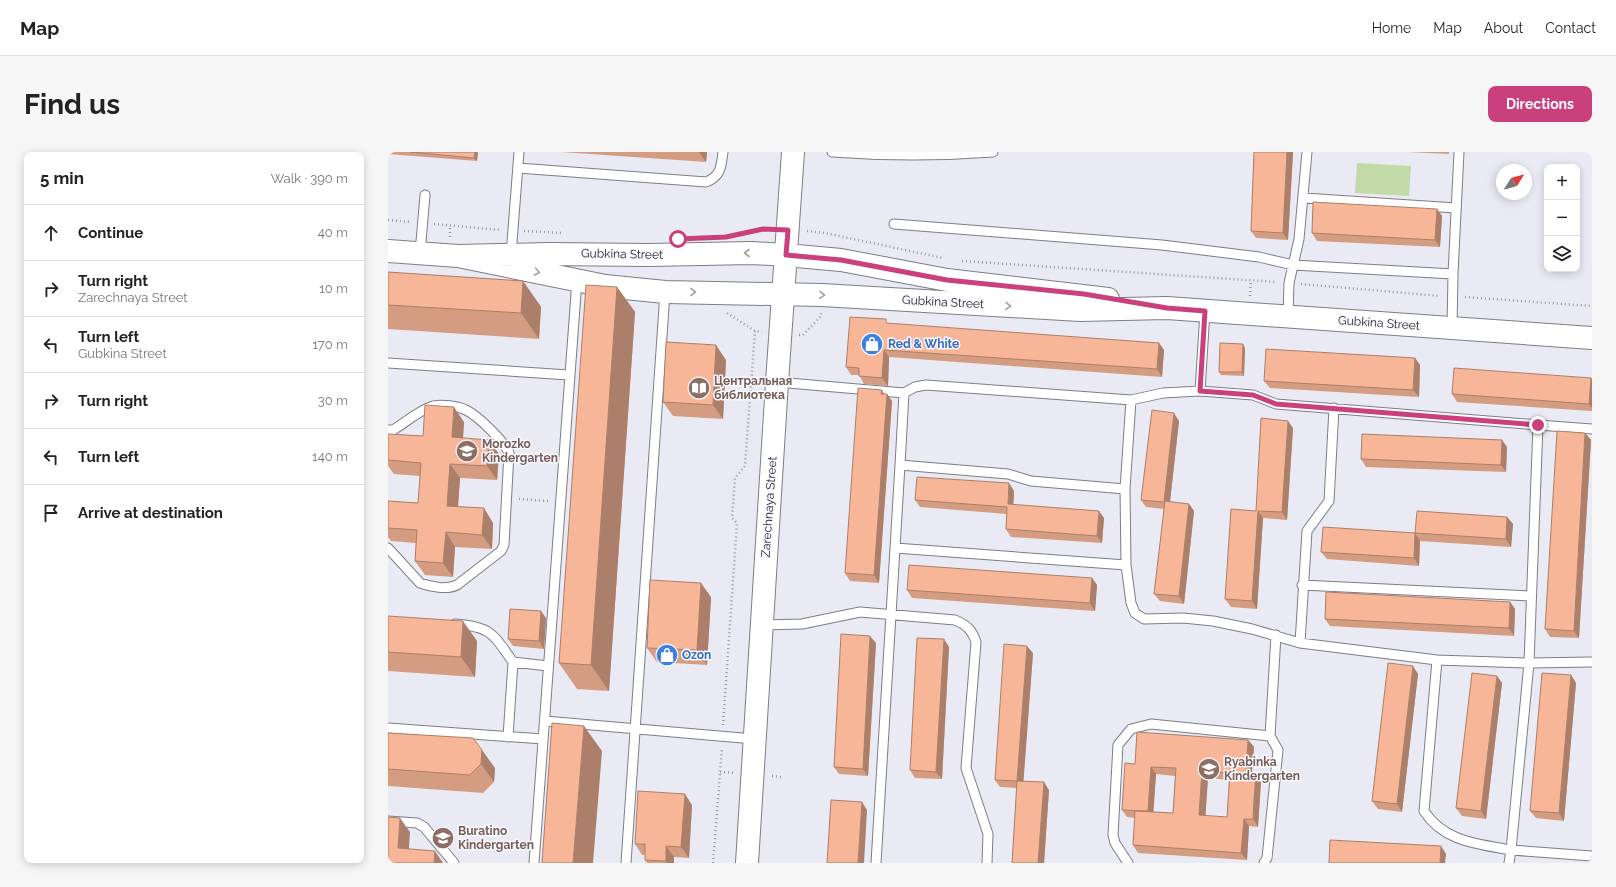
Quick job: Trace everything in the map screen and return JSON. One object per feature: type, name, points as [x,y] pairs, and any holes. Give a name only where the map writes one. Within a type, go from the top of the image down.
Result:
[{"type":"main road","name":"Zarechnaya Street","points":[[747,863],[793,152]]},
{"type":"main road","name":"Gubkina Street","points":[[388,251],[458,256],[649,256],[752,253],[786,255],[841,260],[947,280],[1084,294],[1167,308],[1592,338]]},
{"type":"main road","name":"Gubkina Street","points":[[458,256],[605,286],[665,292],[783,294],[1080,310],[1167,308]]},
{"type":"lane","points":[[511,255],[519,152]]},
{"type":"lane","points":[[518,168],[706,182],[718,174],[721,168],[723,152]]},
{"type":"lane","points":[[832,152],[899,154],[993,152]]},
{"type":"lane","points":[[1288,316],[1289,283],[1299,239],[1308,152]]},
{"type":"lane","points":[[1452,328],[1452,297],[1459,152]]},
{"type":"lane","points":[[420,253],[425,195]]},
{"type":"lane","points":[[1304,198],[1456,208]]},
{"type":"lane","points":[[894,224],[1162,245],[1259,257],[1293,265],[1453,274]]},
{"type":"lane","points":[[534,863],[569,375],[578,280]]},
{"type":"lane","points":[[626,863],[665,292]]},
{"type":"lane","points":[[1200,391],[1205,311]]},
{"type":"lane","points":[[388,363],[569,375]]},
{"type":"lane","points":[[777,382],[904,393],[915,387],[926,385],[1131,400],[1163,393],[1200,391],[1253,395],[1276,404],[1592,429]]},
{"type":"lane","points":[[876,863],[904,393]]},
{"type":"lane","points":[[1131,400],[1125,489],[1126,565],[1133,608],[1135,613],[1144,619],[1183,618],[1213,620],[1300,642],[1437,660],[1529,663],[1592,662]]},
{"type":"lane","points":[[388,430],[394,430],[430,407],[439,405],[465,410],[506,445],[509,453],[504,545],[501,551],[457,585],[452,587],[428,586],[420,583],[388,548]]},
{"type":"lane","points":[[1300,642],[1306,531],[1329,501],[1334,408]]},
{"type":"lane","points":[[1509,863],[1529,663],[1538,425]]},
{"type":"lane","points":[[900,465],[1008,474],[1030,481],[1125,489]]},
{"type":"lane","points":[[895,548],[1126,565]]},
{"type":"lane","points":[[1302,585],[1531,596]]},
{"type":"lane","points":[[762,625],[802,624],[860,612],[955,620],[965,625],[972,631],[976,642],[966,768],[988,834],[987,863]]},
{"type":"lane","points":[[448,623],[478,626],[493,634],[513,662],[508,737]]},
{"type":"lane","points":[[1264,863],[1268,858],[1278,750],[1270,736],[1276,636]]},
{"type":"lane","points":[[1437,660],[1424,811],[1431,822],[1452,837],[1466,842],[1511,850],[1592,856]]},
{"type":"lane","points":[[513,662],[548,666]]},
{"type":"lane","points":[[545,721],[635,730],[754,739]]},
{"type":"lane","points":[[1128,863],[1114,843],[1113,835],[1118,745],[1122,737],[1131,729],[1152,724],[1270,736]]},
{"type":"lane","points":[[388,728],[543,739]]},
{"type":"lane","points":[[388,821],[417,823],[424,827],[454,863]]},
{"type":"path","points":[[388,220],[568,234]]},
{"type":"path","points":[[741,234],[763,229],[825,233],[945,258]]},
{"type":"path","points":[[960,260],[1592,306]]},
{"type":"path","points":[[713,863],[737,523],[732,518],[735,478],[746,466],[755,331]]},
{"type":"path","points":[[506,498],[560,502]]},
{"type":"green space","points":[[1357,163],[1411,166],[1409,196],[1355,193]]},
{"type":"building","points":[[410,152],[475,152],[474,158]]},
{"type":"building","points":[[1254,152],[1287,152],[1283,233],[1251,231]]},
{"type":"building","points":[[1313,202],[1437,209],[1435,240],[1312,233]]},
{"type":"building","points":[[388,272],[523,281],[521,313],[388,305]]},
{"type":"building","points":[[586,285],[617,287],[591,665],[559,663]]},
{"type":"building","points":[[850,317],[886,319],[886,323],[1159,343],[1157,369],[884,350],[882,378],[859,376],[859,368],[846,367]]},
{"type":"building","points":[[666,342],[716,345],[713,405],[663,402]]},
{"type":"building","points":[[1220,343],[1243,344],[1242,372],[1219,372]]},
{"type":"building","points":[[1266,349],[1415,358],[1413,390],[1264,381]]},
{"type":"building","points":[[1454,368],[1591,378],[1589,404],[1452,394]]},
{"type":"building","points":[[858,388],[882,390],[881,394],[887,394],[874,575],[845,573]]},
{"type":"building","points":[[425,405],[454,407],[452,437],[489,440],[487,466],[450,464],[447,506],[484,508],[482,535],[446,532],[443,563],[415,561],[417,530],[388,528],[388,501],[418,503],[421,463],[388,460],[388,434],[423,436]]},
{"type":"building","points":[[1152,410],[1174,413],[1164,502],[1141,500]]},
{"type":"building","points":[[1261,418],[1288,421],[1282,512],[1258,511],[1252,601],[1225,599],[1231,509],[1256,511]]},
{"type":"building","points":[[1557,431],[1585,433],[1574,631],[1545,629]]},
{"type":"building","points":[[1362,434],[1502,440],[1501,465],[1361,459]]},
{"type":"building","points":[[917,477],[1009,483],[1008,504],[1099,511],[1097,536],[1006,529],[1007,507],[915,500]]},
{"type":"building","points":[[1165,501],[1189,504],[1179,596],[1154,594]]},
{"type":"building","points":[[1417,511],[1507,517],[1506,539],[1415,533]]},
{"type":"building","points":[[1323,527],[1415,533],[1414,558],[1321,552]]},
{"type":"building","points":[[909,565],[1092,578],[1090,603],[907,590]]},
{"type":"building","points":[[650,580],[701,583],[697,650],[647,648]]},
{"type":"building","points":[[1326,592],[1510,602],[1509,628],[1325,619]]},
{"type":"building","points":[[510,609],[541,611],[539,641],[508,639]]},
{"type":"building","points":[[388,616],[463,621],[461,657],[388,652]]},
{"type":"building","points":[[841,634],[870,636],[863,769],[834,767]]},
{"type":"building","points":[[917,638],[944,639],[936,772],[910,770]]},
{"type":"building","points":[[1004,644],[1027,646],[1017,781],[995,780]]},
{"type":"building","points":[[1388,663],[1413,666],[1397,804],[1372,801]]},
{"type":"building","points":[[1472,673],[1497,676],[1481,811],[1456,808]]},
{"type":"building","points":[[1542,673],[1571,675],[1559,813],[1530,811]]},
{"type":"building","points":[[552,723],[584,726],[573,863],[542,863]]},
{"type":"building","points":[[1137,732],[1248,740],[1246,772],[1256,773],[1253,819],[1244,819],[1241,853],[1133,845],[1135,811],[1173,813],[1176,768],[1151,767],[1148,811],[1122,810],[1125,763],[1135,764]],"holes":[[[1202,771],[1230,773],[1227,817],[1199,815]]]},
{"type":"building","points":[[388,733],[473,738],[482,750],[481,764],[470,775],[388,769]]},
{"type":"building","points":[[1017,781],[1044,782],[1038,863],[1012,863]]},
{"type":"building","points":[[638,791],[685,794],[681,847],[666,846],[666,861],[645,860],[645,844],[635,844]]},
{"type":"building","points":[[831,800],[862,802],[858,863],[827,863]]},
{"type":"building","points":[[388,817],[400,818],[398,848],[435,851],[434,863],[388,863]]},
{"type":"building","points":[[1330,840],[1441,846],[1440,863],[1329,863]]},
{"type":"place","name":"Red & White","points":[[872,344]]},
{"type":"place","name":"Центральная библиотека","points":[[699,388]]},
{"type":"place","name":"Morozko Kindergarten","points":[[467,451]]},
{"type":"place","name":"Ozon","points":[[667,655]]},
{"type":"place","name":"Ryabinka Kindergarten","points":[[1209,769]]},
{"type":"place","name":"Buratino Kindergarten","points":[[443,838]]},
{"type":"route","points":[[678,239],[726,237],[763,229],[788,230],[786,255],[841,260],[947,280],[1084,294],[1167,308],[1205,311],[1200,391],[1253,395],[1276,404],[1538,425]]}]
